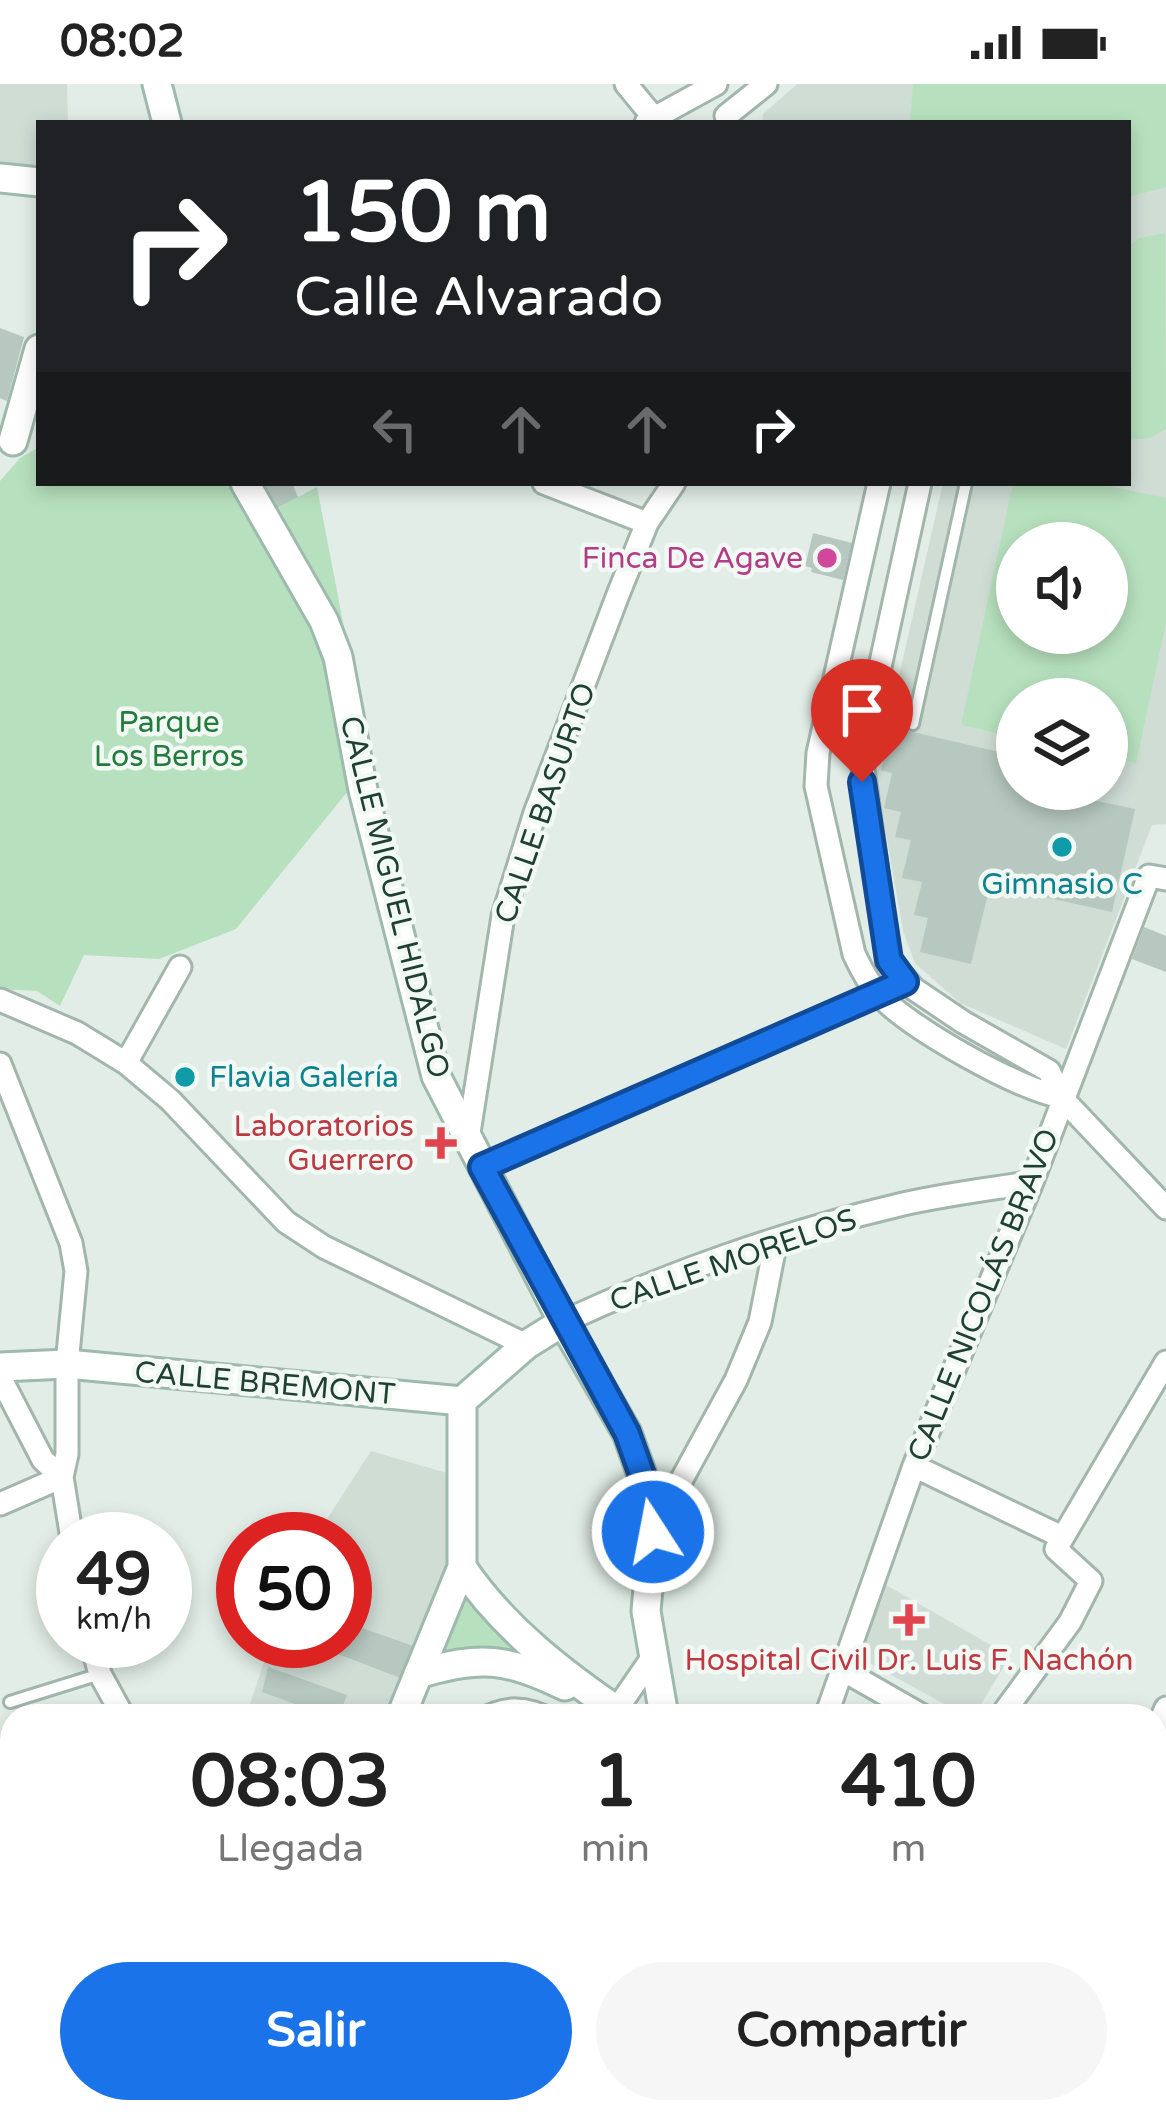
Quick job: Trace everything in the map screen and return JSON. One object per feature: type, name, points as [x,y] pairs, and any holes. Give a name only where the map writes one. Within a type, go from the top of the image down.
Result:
[{"type":"main road","points":[[149,120],[154,84]]},
{"type":"main road","points":[[154,84],[165,120]]},
{"type":"main road","points":[[0,178],[36,182]]},
{"type":"main road","points":[[6,447],[36,358]]},
{"type":"main road","points":[[6,447],[36,427]]},
{"type":"main road","name":"CALLE MIGUEL HIDALGO","points":[[247,486],[324,621],[338,657],[363,790],[436,1076],[563,1322],[627,1433],[646,1486],[653,1532],[646,1611],[662,1704]]},
{"type":"main road","name":"CALLE MORELOS","points":[[462,1402],[526,1345],[563,1322]]},
{"type":"main road","name":"CALLE BREMONT","points":[[0,1366],[67,1364],[462,1402]]},
{"type":"main road","points":[[406,1704],[462,1567],[462,1402]]},
{"type":"main road","points":[[462,1567],[484,1600],[517,1633],[606,1704]]},
{"type":"main road","points":[[418,1674],[483,1661],[519,1664],[598,1704]]},
{"type":"street","points":[[626,84],[650,120]]},
{"type":"street","points":[[653,120],[707,90],[727,119],[766,84]]},
{"type":"street","points":[[552,486],[647,523]]},
{"type":"street","name":"CALLE BASURTO","points":[[468,1139],[503,916],[535,813],[647,523],[672,486]]},
{"type":"street","points":[[878,486],[818,753],[816,786],[854,954],[879,995],[950,1045],[1040,1093],[1061,1097]]},
{"type":"street","points":[[919,486],[860,754],[889,960],[905,982],[962,1022],[1049,1071],[1061,1097],[1166,1208]]},
{"type":"street","name":"CALLE NICOLÁS BRAVO","points":[[830,1704],[914,1466],[1032,1182],[1061,1097],[1157,878]]},
{"type":"street","points":[[126,1063],[180,967]]},
{"type":"street","points":[[482,1167],[905,982]]},
{"type":"street","points":[[0,1000],[77,1033],[126,1063],[170,1100],[286,1222],[324,1247],[526,1345]]},
{"type":"street","points":[[0,1064],[71,1243],[76,1271],[62,1477],[68,1512]]},
{"type":"street","name":"CALLE MORELOS","points":[[563,1322],[609,1300],[776,1241],[896,1206],[1032,1182]]},
{"type":"street","points":[[653,1532],[736,1380],[760,1322],[776,1241]]},
{"type":"street","points":[[1010,1704],[1070,1622],[1091,1581],[1057,1549],[1166,1362]]},
{"type":"street","points":[[0,1377],[43,1460],[62,1477]]},
{"type":"street","points":[[914,1466],[1062,1537]]},
{"type":"street","points":[[0,1504],[62,1477]]},
{"type":"street","points":[[624,1704],[652,1658]]},
{"type":"street","points":[[98,1668],[116,1704]]},
{"type":"street","points":[[841,1669],[902,1704]]},
{"type":"lane","points":[[913,724],[965,486]]},
{"type":"lane","points":[[10,1702],[100,1674]]},
{"type":"shaded area","points":[[0,84],[67,84],[68,120],[36,120],[36,168],[0,163]]},
{"type":"shaded area","points":[[797,84],[1166,84],[1166,824],[1152,825],[1066,1049],[960,1003],[915,963],[903,931],[876,777],[942,486],[1131,486],[1131,120],[762,120],[763,114]]},
{"type":"shaded area","points":[[371,1451],[457,1476],[449,1556],[393,1704],[250,1704],[262,1668],[372,1668],[372,1512],[331,1512]]},
{"type":"shaded area","name":"Hospital Civil Dr. Luis F. Nachón","points":[[886,1585],[1010,1656],[981,1704],[944,1704],[855,1655]]},
{"type":"green space","points":[[913,84],[1166,84],[1166,187],[1131,196],[1131,120],[910,120]]},
{"type":"green space","points":[[1165,233],[1166,429],[1150,438],[1131,440],[1131,245],[1139,238]]},
{"type":"green space","name":"Parque Los Berros","points":[[36,449],[36,486],[240,486],[330,656],[348,791],[236,929],[159,959],[84,955],[60,1006],[37,991],[0,989],[0,481],[20,458]]},
{"type":"green space","points":[[1012,486],[1108,486],[1166,498],[1166,623],[1136,763],[1128,761],[1128,678],[996,678],[996,733],[961,725],[996,562],[996,654],[1128,654],[1128,522],[1005,522]]},
{"type":"green space","points":[[317,487],[347,643],[275,509]]},
{"type":"green space","points":[[468,1589],[527,1652],[479,1647],[435,1658]]},
{"type":"building","points":[[0,328],[24,337],[7,401],[0,398]]},
{"type":"building","points":[[264,486],[293,486],[298,497],[275,509]]},
{"type":"building","points":[[813,533],[852,543],[843,580],[805,566]]},
{"type":"building","points":[[891,727],[996,751],[996,810],[1135,809],[1112,912],[990,885],[971,964],[920,952],[928,918],[914,915],[922,882],[902,878],[911,840],[895,837],[901,812],[884,808],[892,773],[881,770]]},
{"type":"building","points":[[1144,927],[1166,936],[1166,972],[1132,959]]},
{"type":"building","points":[[372,1632],[416,1647],[403,1679],[372,1667]]},
{"type":"building","points":[[268,1668],[347,1695],[344,1704],[295,1704],[262,1692]]},
{"type":"place","name":"Finca De Agave","points":[[827,558]]},
{"type":"place","name":"Gimnasio C","points":[[1062,847]]},
{"type":"place","name":"Flavia Galería","points":[[185,1077]]},
{"type":"place","name":"Laboratorios Guerrero","points":[[441,1143]]},
{"type":"place","name":"Hospital Civil Dr. Luis F. Nachón","points":[[909,1620]]},
{"type":"route","points":[[653,1532],[646,1486],[627,1433],[482,1167],[905,982],[889,960],[862,782]]}]
